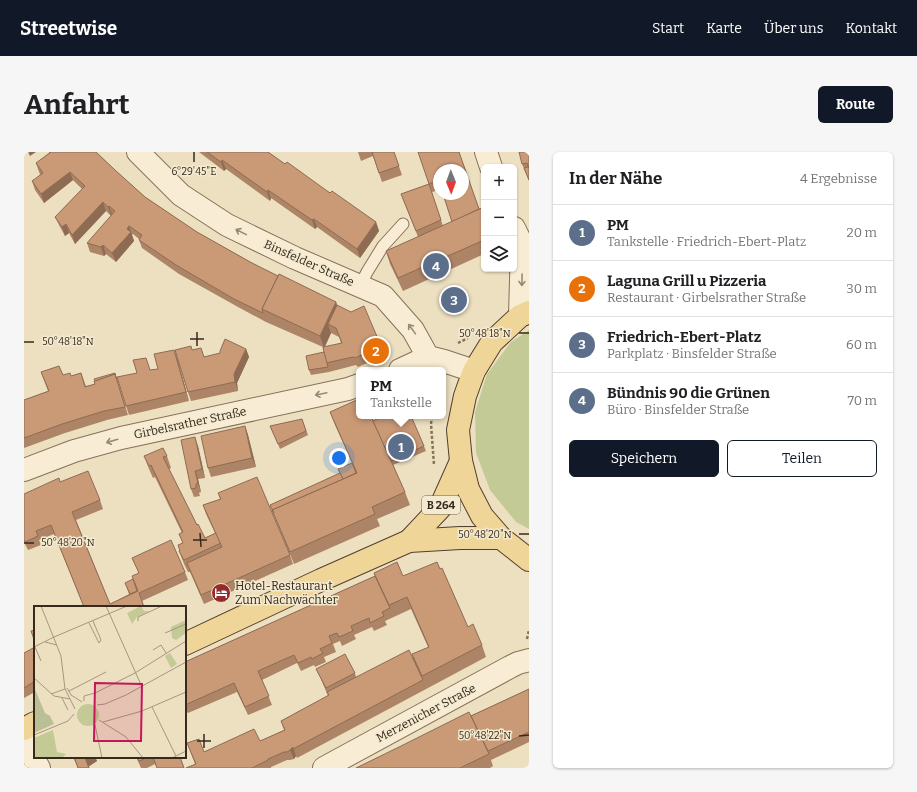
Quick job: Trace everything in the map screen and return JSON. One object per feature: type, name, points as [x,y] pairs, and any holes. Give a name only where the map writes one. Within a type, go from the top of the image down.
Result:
[{"type":"main road","name":"B 264","points":[[525,314],[492,342],[474,371],[465,396],[458,430],[461,460],[468,489],[482,516],[501,538],[529,560]]},
{"type":"main road","name":"B 264","points":[[409,541],[440,508],[461,460]]},
{"type":"main road","name":"B 264","points":[[186,644],[321,580],[409,541],[460,538],[501,538]]},
{"type":"main road","points":[[24,729],[34,724]]},
{"type":"street","name":"Binsfelder Straße","points":[[138,152],[181,195],[227,225],[295,258],[383,296],[413,330],[428,357]]},
{"type":"street","points":[[486,152],[490,164]]},
{"type":"street","points":[[522,241],[525,314]]},
{"type":"street","points":[[406,367],[428,357],[474,371]]},
{"type":"street","name":"Girbelsrather Straße","points":[[24,470],[74,451],[120,438],[356,386]]},
{"type":"street","name":"Merzenicher Straße","points":[[324,768],[519,664]]},
{"type":"street","points":[[24,742],[39,768]]},
{"type":"lane","points":[[360,286],[383,246],[403,224]]},
{"type":"path","points":[[432,419],[434,468]]},
{"type":"green space","points":[[529,330],[529,529],[516,522],[490,490],[476,453],[475,412],[487,374],[511,342]]},
{"type":"building","points":[[51,152],[96,152],[145,197],[197,232],[278,276],[262,309],[263,313],[234,299],[176,265],[139,240],[142,235],[129,226],[127,229],[131,232],[112,253],[103,245],[101,247],[87,243],[115,211],[103,202],[72,235],[66,224],[62,227],[55,217],[85,186],[70,172],[41,194],[32,181],[43,173],[36,163]]},
{"type":"building","points":[[207,152],[268,152],[285,164],[287,162],[330,193],[332,191],[376,222],[357,249],[314,219],[312,220],[268,190],[267,192],[222,160],[221,162]]},
{"type":"building","points":[[372,152],[394,152],[399,166],[379,173]]},
{"type":"building","points":[[418,152],[459,152],[463,164],[433,164],[433,182],[429,184]]},
{"type":"building","points":[[519,152],[529,152],[529,168],[527,163],[522,164]]},
{"type":"building","points":[[524,168],[529,168],[529,180]]},
{"type":"building","points":[[469,180],[479,209],[452,222],[445,200],[469,200]]},
{"type":"building","points":[[429,184],[433,200],[434,200],[441,220],[416,231],[401,194]]},
{"type":"building","points":[[481,208],[481,241],[398,278],[386,251]]},
{"type":"building","points":[[279,274],[336,302],[320,336],[262,309]]},
{"type":"building","points":[[337,305],[351,312],[364,306],[381,346],[355,358],[353,357],[326,363],[323,347],[342,343],[336,328],[328,324]]},
{"type":"building","points":[[225,339],[246,349],[234,374],[235,382],[188,392],[175,350],[191,346],[192,350],[201,348],[204,357],[220,353]]},
{"type":"building","points":[[174,350],[186,392],[126,406],[117,377],[137,373],[133,360],[146,358],[150,370],[158,369],[154,354]]},
{"type":"building","points":[[324,352],[328,367],[309,370],[306,356]]},
{"type":"building","points":[[59,366],[63,375],[70,373],[71,376],[81,373],[85,387],[95,384],[94,381],[115,374],[125,407],[104,411],[24,438],[24,400],[49,391],[41,372]]},
{"type":"building","points":[[115,373],[116,378],[115,374],[95,381],[94,379]]},
{"type":"building","points":[[356,400],[356,419],[372,419],[405,492],[372,507],[375,514],[290,552],[272,510],[357,473],[330,412]]},
{"type":"building","points":[[302,419],[306,431],[278,444],[270,426]]},
{"type":"building","points":[[377,419],[412,419],[424,446],[391,461],[373,421]]},
{"type":"building","points":[[245,426],[252,458],[208,468],[201,436]]},
{"type":"building","points":[[195,437],[202,469],[195,471],[198,483],[196,484],[196,488],[191,489],[181,440]]},
{"type":"building","points":[[163,448],[167,456],[163,457],[197,525],[198,524],[205,538],[216,533],[221,543],[184,560],[179,551],[178,545],[183,543],[179,534],[183,532],[151,465],[149,466],[144,456]]},
{"type":"building","points":[[352,463],[356,473],[343,479],[338,469]]},
{"type":"building","points":[[88,471],[100,500],[72,512],[110,604],[138,591],[132,576],[139,573],[132,558],[171,540],[185,572],[139,593],[144,606],[84,606],[51,525],[36,531],[38,536],[25,542],[24,540],[24,494],[59,478],[60,482]]},
{"type":"building","points":[[340,473],[343,479],[272,510],[270,505]]},
{"type":"building","points":[[257,477],[290,555],[201,595],[187,563],[222,547],[203,505],[221,499],[218,493]]},
{"type":"building","points":[[397,562],[403,576],[437,562],[440,569],[442,568],[468,627],[473,624],[482,645],[422,676],[412,654],[429,647],[407,597],[389,605],[374,573]]},
{"type":"building","points":[[375,576],[390,608],[382,612],[384,616],[370,623],[369,618],[351,626],[353,631],[339,637],[337,633],[329,636],[332,643],[320,649],[323,653],[312,659],[311,657],[298,663],[294,655],[258,671],[269,696],[245,707],[234,683],[186,705],[186,662]]},
{"type":"building","points":[[133,579],[137,591],[130,594],[125,583]]},
{"type":"building","points":[[34,630],[34,639],[31,631]]},
{"type":"building","points":[[34,648],[34,682],[24,688],[24,653]]},
{"type":"building","points":[[409,650],[423,680],[293,749],[293,747],[287,752],[268,759],[252,768],[186,768],[196,764],[187,743],[199,739],[204,752],[254,729],[260,741],[285,730],[281,721],[329,695],[327,692]]},
{"type":"building","points":[[345,654],[355,673],[326,688],[316,669]]},
{"type":"building","points":[[529,689],[529,732],[488,751],[471,716]]},
{"type":"building","points":[[469,712],[489,754],[460,768],[356,768],[399,747]]},
{"type":"building","points":[[74,758],[85,758],[89,768],[78,768]]},
{"type":"building","points":[[138,758],[146,758],[139,761]]},
{"type":"building","points":[[153,758],[180,758],[184,768],[157,768]]},
{"type":"place","name":"Bündnis 90 die Grünen","points":[[436,266]]},
{"type":"place","name":"Friedrich-Ebert-Platz","points":[[454,300]]},
{"type":"place","name":"Laguna Grill u Pizzeria","points":[[376,351]]},
{"type":"place","name":"PM","points":[[401,447]]},
{"type":"place","name":"Hotel-Restaurant Zum Nachwächter","points":[[221,593]]}]
